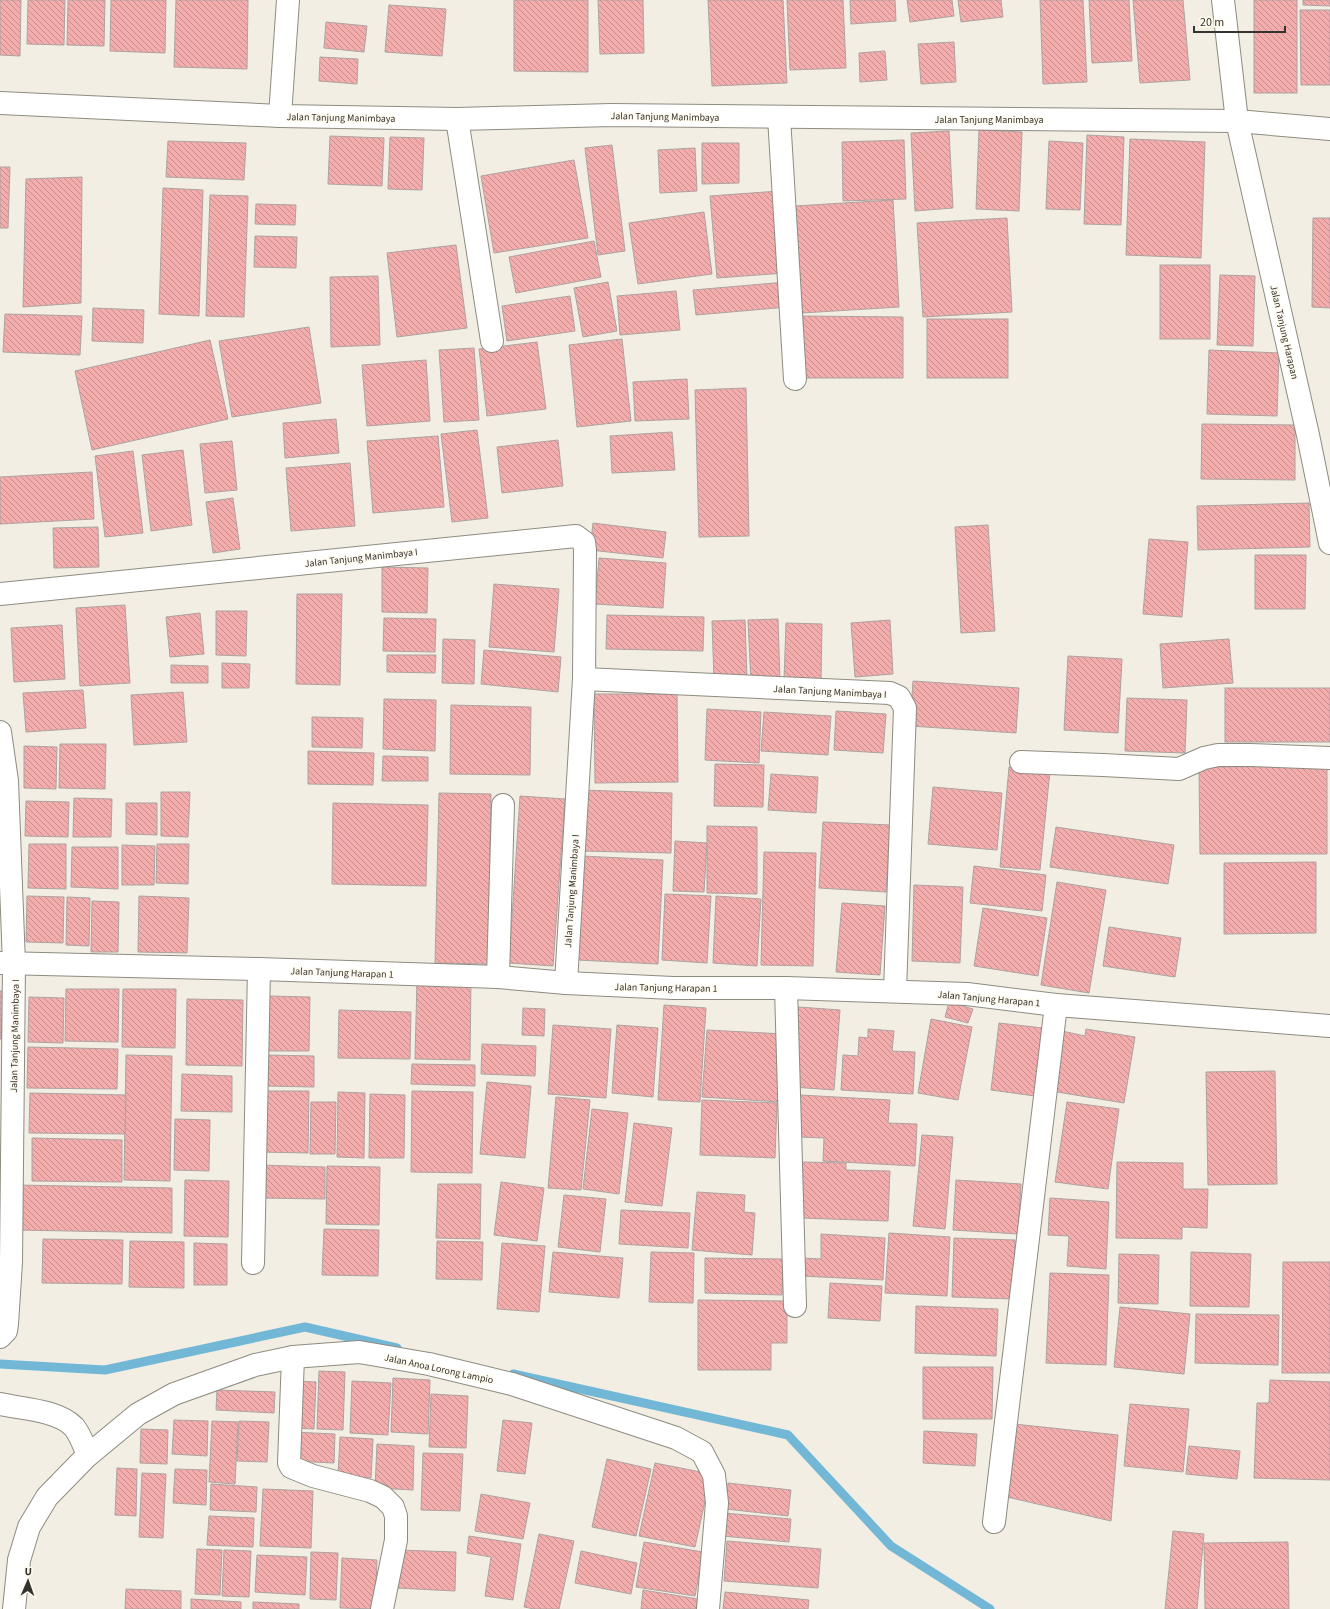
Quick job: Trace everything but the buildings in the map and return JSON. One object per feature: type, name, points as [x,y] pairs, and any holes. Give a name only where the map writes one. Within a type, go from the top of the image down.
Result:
[{"type":"street","points":[[280,116],[288,0]]},
{"type":"street","name":"Jalan Tanjung Harapan","points":[[1223,0],[1237,121],[1308,435],[1330,543]]},
{"type":"street","name":"Jalan Tanjung Manimbaya","points":[[0,103],[280,116],[457,119],[611,115],[1237,121],[1330,129]]},
{"type":"street","points":[[779,117],[796,378]]},
{"type":"street","points":[[457,119],[492,341]]},
{"type":"street","name":"Jalan Tanjung Manimbaya I","points":[[0,594],[576,536],[584,542],[585,550],[584,679],[566,983]]},
{"type":"street","name":"Jalan Tanjung Manimbaya I","points":[[584,679],[890,693],[899,697],[905,708],[896,991]]},
{"type":"street","name":"Jalan Tanjung Manimbaya I","points":[[0,732],[7,781],[7,964],[11,1262],[6,1331],[0,1337]]},
{"type":"street","points":[[1021,762],[1103,764],[1179,769],[1204,758],[1218,755],[1330,758]]},
{"type":"street","points":[[498,977],[503,805]]},
{"type":"street","name":"Jalan Tanjung Harapan 1","points":[[7,964],[259,969],[498,977],[566,983],[673,988],[786,988],[967,994],[1056,1004],[1330,1026]]},
{"type":"street","points":[[253,1263],[259,969]]},
{"type":"street","points":[[786,988],[795,1306]]},
{"type":"street","points":[[994,1522],[1056,1004]]},
{"type":"street","name":"Jalan Anoa Lorong Lampio","points":[[14,1609],[19,1560],[29,1526],[47,1497],[88,1455],[138,1414],[174,1394],[255,1365],[293,1357],[359,1352],[429,1364],[512,1384],[676,1438],[702,1452],[714,1475],[717,1503],[708,1609]]},
{"type":"street","points":[[293,1357],[289,1464],[291,1467],[313,1476],[370,1490],[383,1497],[392,1507],[396,1516],[396,1540],[382,1609]]},
{"type":"street","points":[[0,1404],[40,1411],[68,1422],[74,1428],[88,1455]]},
{"type":"waterway","points":[[0,1364],[105,1370],[305,1327],[397,1348]]},
{"type":"waterway","points":[[513,1374],[788,1435],[891,1546],[990,1609]]}]
